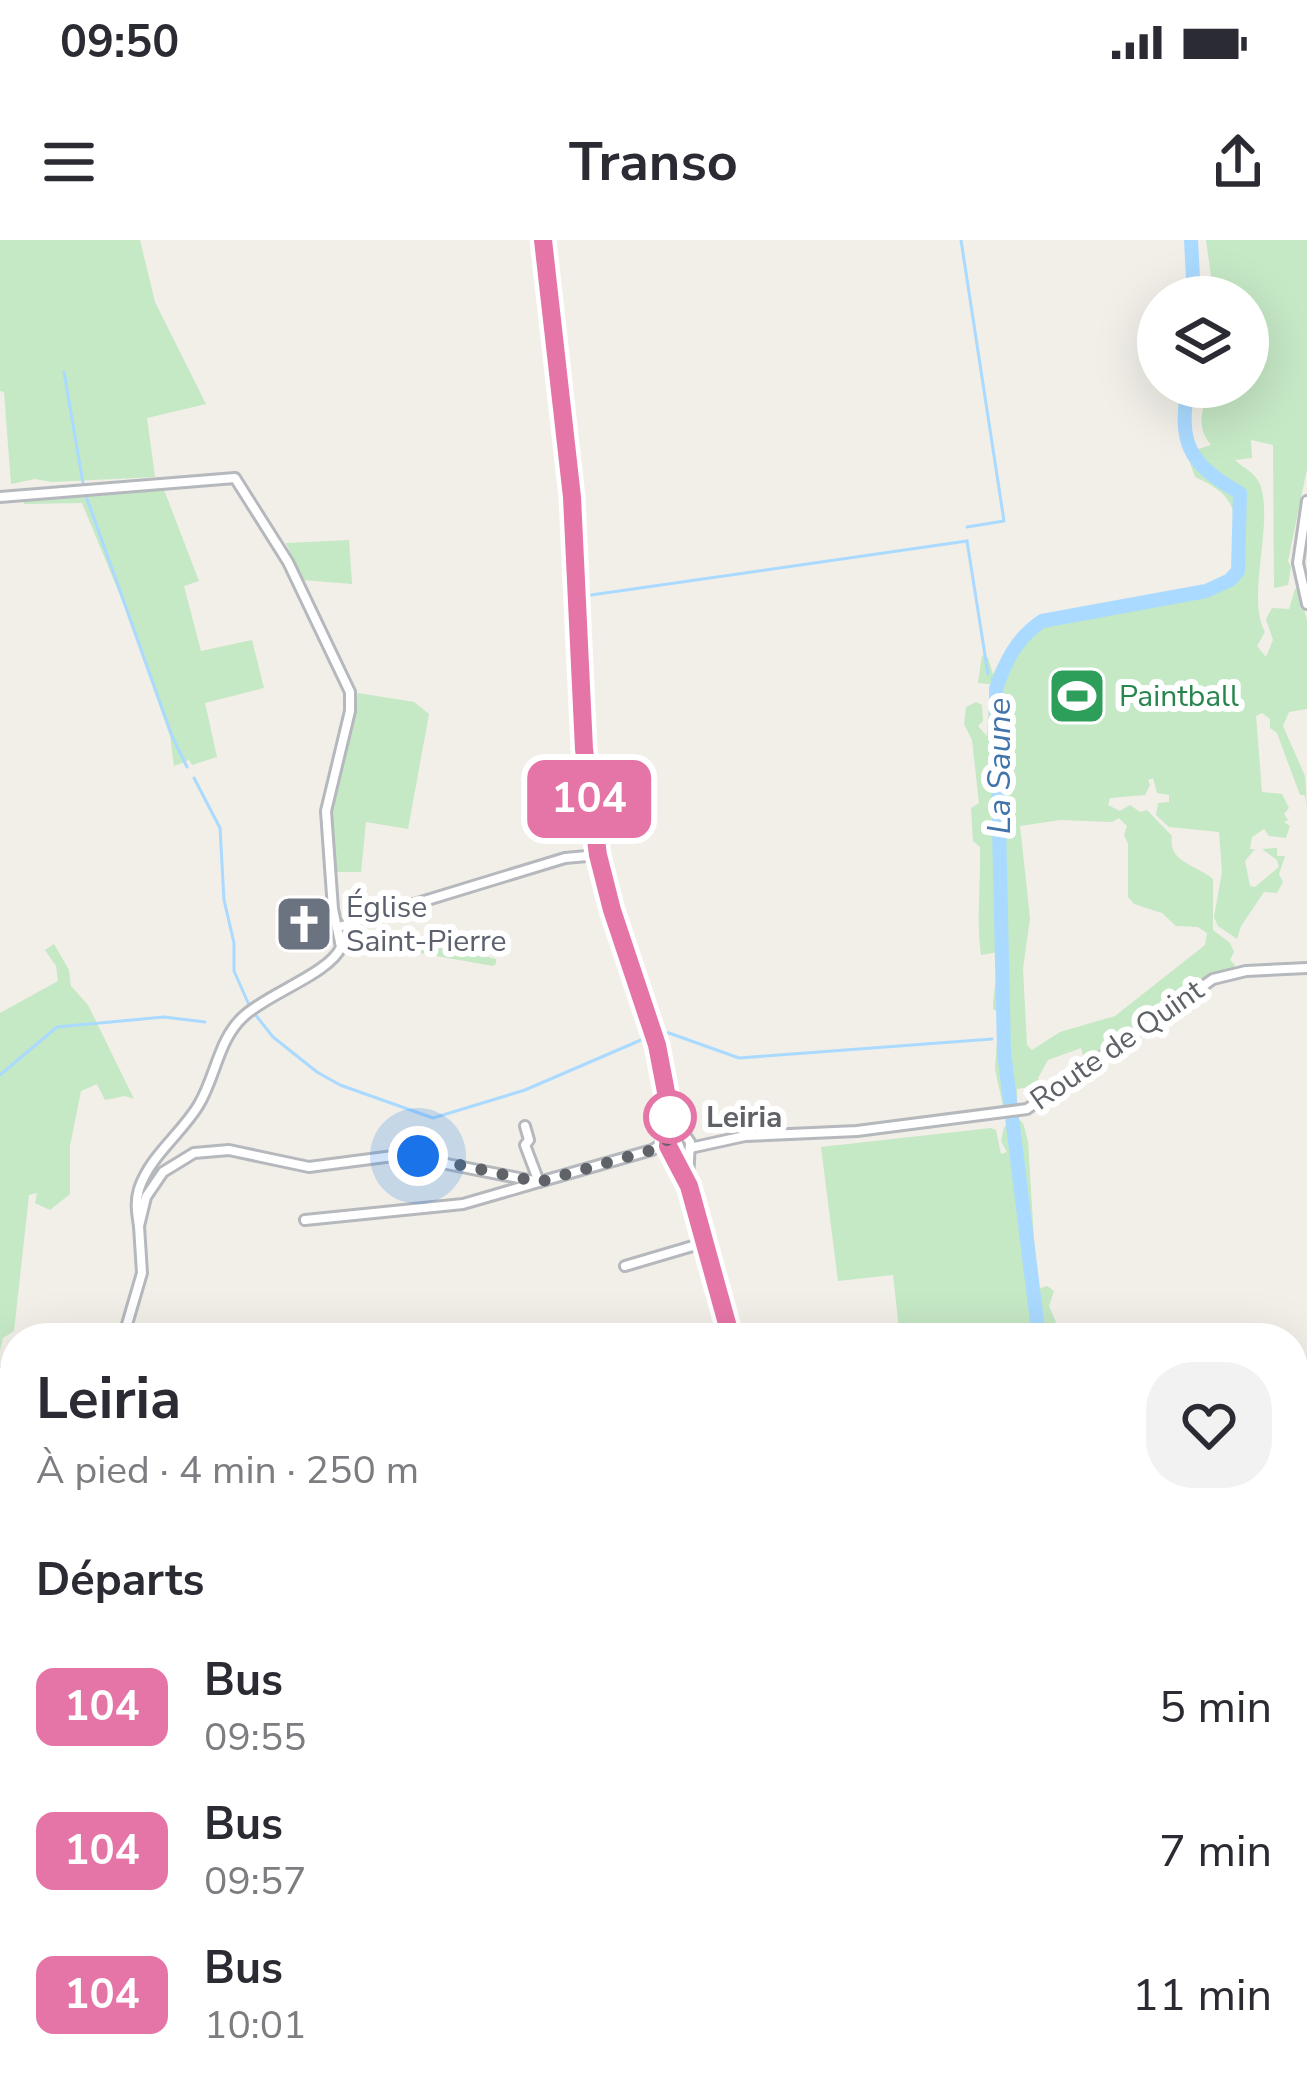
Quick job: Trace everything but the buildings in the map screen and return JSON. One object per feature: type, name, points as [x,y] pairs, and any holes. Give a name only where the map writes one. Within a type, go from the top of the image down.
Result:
[{"type":"street","points":[[543,240],[572,497],[584,749],[598,855],[652,1023],[670,1113],[672,1153],[689,1186],[727,1323]]},
{"type":"street","points":[[0,497],[235,478],[288,562],[350,692],[350,711],[326,811],[333,909],[341,947],[334,960],[268,998],[227,1034],[205,1094],[140,1187],[136,1206],[142,1274],[128,1323]]},
{"type":"street","points":[[1307,501],[1298,563],[1307,604]]},
{"type":"street","points":[[339,927],[565,858],[598,855]]},
{"type":"street","name":"Route de Quint","points":[[686,1135],[711,1140],[872,1129],[1021,1111],[1045,1100],[1213,980],[1246,971],[1307,968]]},
{"type":"street","points":[[670,1113],[686,1135],[689,1186]]},
{"type":"street","points":[[525,1126],[529,1140],[525,1145],[539,1182]]},
{"type":"street","points":[[304,1220],[463,1204],[652,1150],[686,1135]]},
{"type":"street","name":"Route de Quint","points":[[672,1153],[711,1140]]},
{"type":"street","points":[[140,1226],[146,1197],[156,1179],[175,1162],[206,1150],[229,1150],[309,1167],[370,1156],[418,1156],[539,1182]]},
{"type":"street","points":[[652,1150],[672,1153]]},
{"type":"street","points":[[625,1266],[704,1243]]},
{"type":"green space","points":[[0,240],[140,240],[155,302],[206,404],[147,418],[155,477],[35,479],[11,484],[4,392],[0,391]]},
{"type":"green space","points":[[1206,240],[1307,240],[1307,469],[1288,561],[1288,585],[1274,588],[1273,445],[1251,440],[1252,458],[1235,460],[1256,478],[1264,503],[1258,601],[1265,632],[1257,646],[1266,657],[1273,640],[1266,619],[1272,608],[1289,609],[1298,588],[1307,620],[1307,709],[1289,712],[1283,726],[1305,776],[1307,809],[1270,719],[1262,713],[1256,716],[1262,792],[1282,794],[1289,808],[1284,822],[1290,826],[1286,838],[1269,836],[1264,829],[1252,837],[1250,849],[1255,849],[1245,861],[1250,886],[1279,867],[1262,849],[1277,848],[1277,856],[1285,856],[1279,874],[1283,882],[1277,893],[1264,892],[1237,939],[1218,926],[1214,917],[1222,872],[1219,832],[1169,827],[1156,815],[1158,803],[1169,802],[1169,795],[1157,793],[1153,778],[1148,780],[1145,795],[1110,798],[1108,805],[1120,811],[1130,805],[1140,812],[1147,810],[1172,836],[1174,852],[1213,879],[1213,930],[1230,943],[1234,952],[1230,960],[1235,965],[1232,970],[1211,974],[1085,1063],[1081,1048],[1048,1060],[1038,1078],[1040,1086],[1031,1095],[1029,1087],[1017,1089],[1017,1106],[1003,1106],[995,1069],[999,1013],[993,1009],[998,952],[981,955],[980,847],[973,841],[971,808],[979,803],[972,740],[964,724],[966,707],[976,702],[982,705],[983,721],[978,726],[987,736],[990,684],[978,683],[982,655],[988,658],[993,674],[1015,640],[1047,615],[1210,585],[1231,574],[1236,535],[1231,505],[1214,487],[1195,477],[1190,463],[1198,449],[1211,445],[1202,424],[1203,410],[1269,408],[1269,276],[1211,276]],"holes":[[[1119,818],[1127,826],[1128,897],[1134,904],[1162,913],[1176,926],[1198,927],[1207,933],[1205,945],[1115,1016],[1060,1032],[1032,1050],[1027,1045],[1023,969],[1030,918],[1020,826]]]},
{"type":"green space","points":[[163,487],[199,581],[184,586],[201,651],[252,640],[264,688],[205,703],[217,757],[192,765],[189,760],[174,766],[170,736],[82,503],[24,504],[24,497]]},
{"type":"green space","points":[[349,540],[352,584],[302,580],[286,543]]},
{"type":"green space","points":[[358,693],[414,702],[429,714],[408,829],[366,822],[361,872],[335,872],[329,814],[333,810],[329,809],[332,790],[338,790]]},
{"type":"green space","points":[[408,941],[439,944],[496,959],[496,964],[408,951]]},
{"type":"green space","points":[[54,944],[69,970],[71,986],[88,1005],[134,1099],[105,1100],[97,1084],[81,1091],[70,1146],[70,1194],[50,1210],[35,1203],[37,1193],[29,1195],[15,1323],[0,1323],[0,1013],[58,981],[56,966],[45,950]]},
{"type":"green space","points":[[1016,1117],[1028,1141],[1037,1289],[1047,1286],[1054,1291],[1049,1306],[1055,1323],[898,1323],[893,1275],[838,1281],[821,1147],[991,1128],[996,1130],[1001,1154],[1007,1152],[1001,1141],[1004,1127]]},
{"type":"waterway","points":[[961,240],[1004,521],[967,527]]},
{"type":"waterway","name":"La Saune","points":[[1191,240],[1193,276]]},
{"type":"waterway","points":[[64,372],[83,483]]},
{"type":"waterway","name":"La Saune","points":[[1037,1323],[1004,1052],[996,689],[1013,651],[1042,621],[1206,591],[1238,571],[1240,493],[1198,462],[1187,438],[1185,408]]},
{"type":"waterway","points":[[86,496],[187,767]]},
{"type":"waterway","points":[[967,541],[988,674]]},
{"type":"waterway","points":[[591,595],[967,541]]},
{"type":"waterway","name":"La Saune","points":[[992,679],[997,685]]},
{"type":"waterway","points":[[194,778],[220,828],[234,971],[250,1007]]},
{"type":"waterway","points":[[254,1013],[273,1037],[317,1072],[340,1085],[433,1118],[525,1090],[648,1037]]},
{"type":"waterway","points":[[0,1075],[57,1027],[164,1017],[205,1022]]},
{"type":"waterway","points":[[662,1033],[739,1058],[992,1039]]},
{"type":"bus line","name":"104","points":[[543,240],[572,497],[584,749],[598,855],[652,1023],[670,1113],[668,1146],[689,1186],[727,1323]]},
{"type":"place","name":"Paintball","points":[[1077,696]]},
{"type":"place","name":"Église Saint-Pierre","points":[[304,924]]},
{"type":"place","name":"Leiria","points":[[670,1117]]},
{"type":"route","points":[[418,1156],[539,1182],[652,1150],[669,1140],[670,1113],[670,1117]]}]
